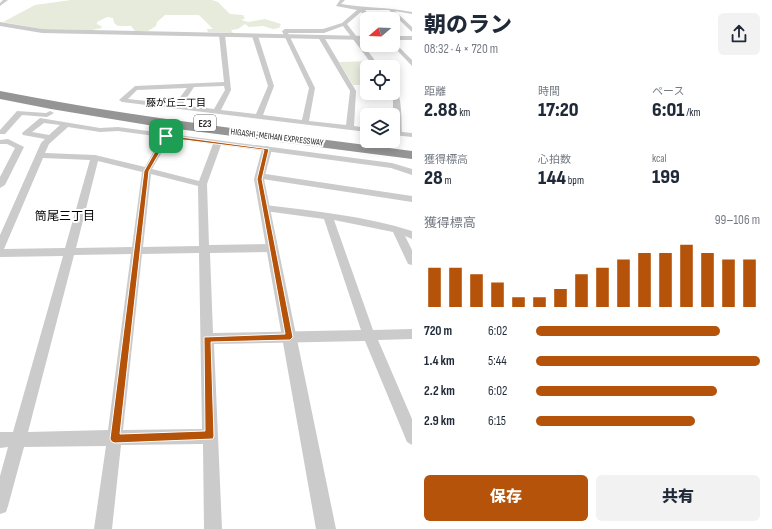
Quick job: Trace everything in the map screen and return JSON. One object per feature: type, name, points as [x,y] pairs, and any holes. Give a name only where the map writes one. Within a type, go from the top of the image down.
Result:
[{"type":"highway","name":"HIGASHI-MEIHAN EXPRESSWAY","points":[[0,90],[132,113],[412,149]]},
{"type":"highway","name":"HIGASHI-MEIHAN EXPRESSWAY","points":[[0,95],[126,118],[412,155]]},
{"type":"street","points":[[0,5],[6,0]]},
{"type":"street","points":[[343,0],[338,6],[361,9],[390,9],[412,13]]},
{"type":"street","points":[[361,9],[364,12]]},
{"type":"street","points":[[304,123],[312,88],[286,31],[321,31],[344,24],[361,9]]},
{"type":"street","points":[[390,9],[412,30]]},
{"type":"street","points":[[0,24],[42,31],[222,36],[360,37]]},
{"type":"street","points":[[344,24],[372,60]]},
{"type":"street","points":[[216,112],[228,90],[222,36]]},
{"type":"street","points":[[255,36],[271,86],[259,117]]},
{"type":"street","points":[[321,37],[353,91],[350,128]]},
{"type":"street","points":[[400,38],[412,38]]},
{"type":"street","points":[[400,51],[412,64]]},
{"type":"street","points":[[228,84],[135,88],[122,100],[360,129]]},
{"type":"street","points":[[177,107],[192,86]]},
{"type":"street","points":[[0,132],[2,132],[20,113],[47,115],[50,113]]},
{"type":"street","points":[[19,115],[100,130],[118,129],[267,149],[392,166],[412,172]]},
{"type":"street","points":[[42,120],[26,133],[52,138]]},
{"type":"street","points":[[0,247],[45,143],[66,124]]},
{"type":"street","points":[[400,134],[412,136]]},
{"type":"street","points":[[103,529],[146,171],[166,136]]},
{"type":"street","points":[[0,142],[8,141],[20,147],[0,185]]},
{"type":"street","points":[[213,529],[202,184],[218,143]]},
{"type":"street","points":[[267,149],[259,176],[326,529]]},
{"type":"street","points":[[40,155],[95,158],[202,184]]},
{"type":"street","points":[[0,506],[95,158]]},
{"type":"street","points":[[259,176],[412,199]]},
{"type":"street","points":[[265,208],[328,216],[396,229],[412,235]]},
{"type":"street","points":[[328,216],[369,335],[412,437]]},
{"type":"street","points":[[396,229],[412,261]]},
{"type":"street","points":[[0,253],[272,248]]},
{"type":"street","points":[[207,339],[412,334]]},
{"type":"street","points":[[0,440],[210,436]]},
{"type":"shaded area","points":[[71,0],[212,0],[218,2],[230,14],[243,15],[245,19],[242,20],[248,22],[265,19],[281,24],[279,28],[273,29],[263,26],[249,27],[245,24],[238,29],[231,30],[233,33],[208,32],[207,29],[213,29],[199,15],[165,15],[157,22],[156,26],[148,31],[135,31],[131,26],[118,26],[114,23],[113,18],[107,17],[97,22],[97,24],[102,28],[92,30],[41,29],[3,22],[35,5]]},
{"type":"shaded area","points":[[360,61],[360,85],[353,85],[339,62]]},
{"type":"district","name":"藤が丘二丁目","points":[[176,102]]},
{"type":"district","name":"筒尾三丁目","points":[[65,216]]},
{"type":"route","points":[[166,136],[267,149],[259,179],[290,337],[207,339],[210,436],[115,439],[146,171],[166,136]]}]
